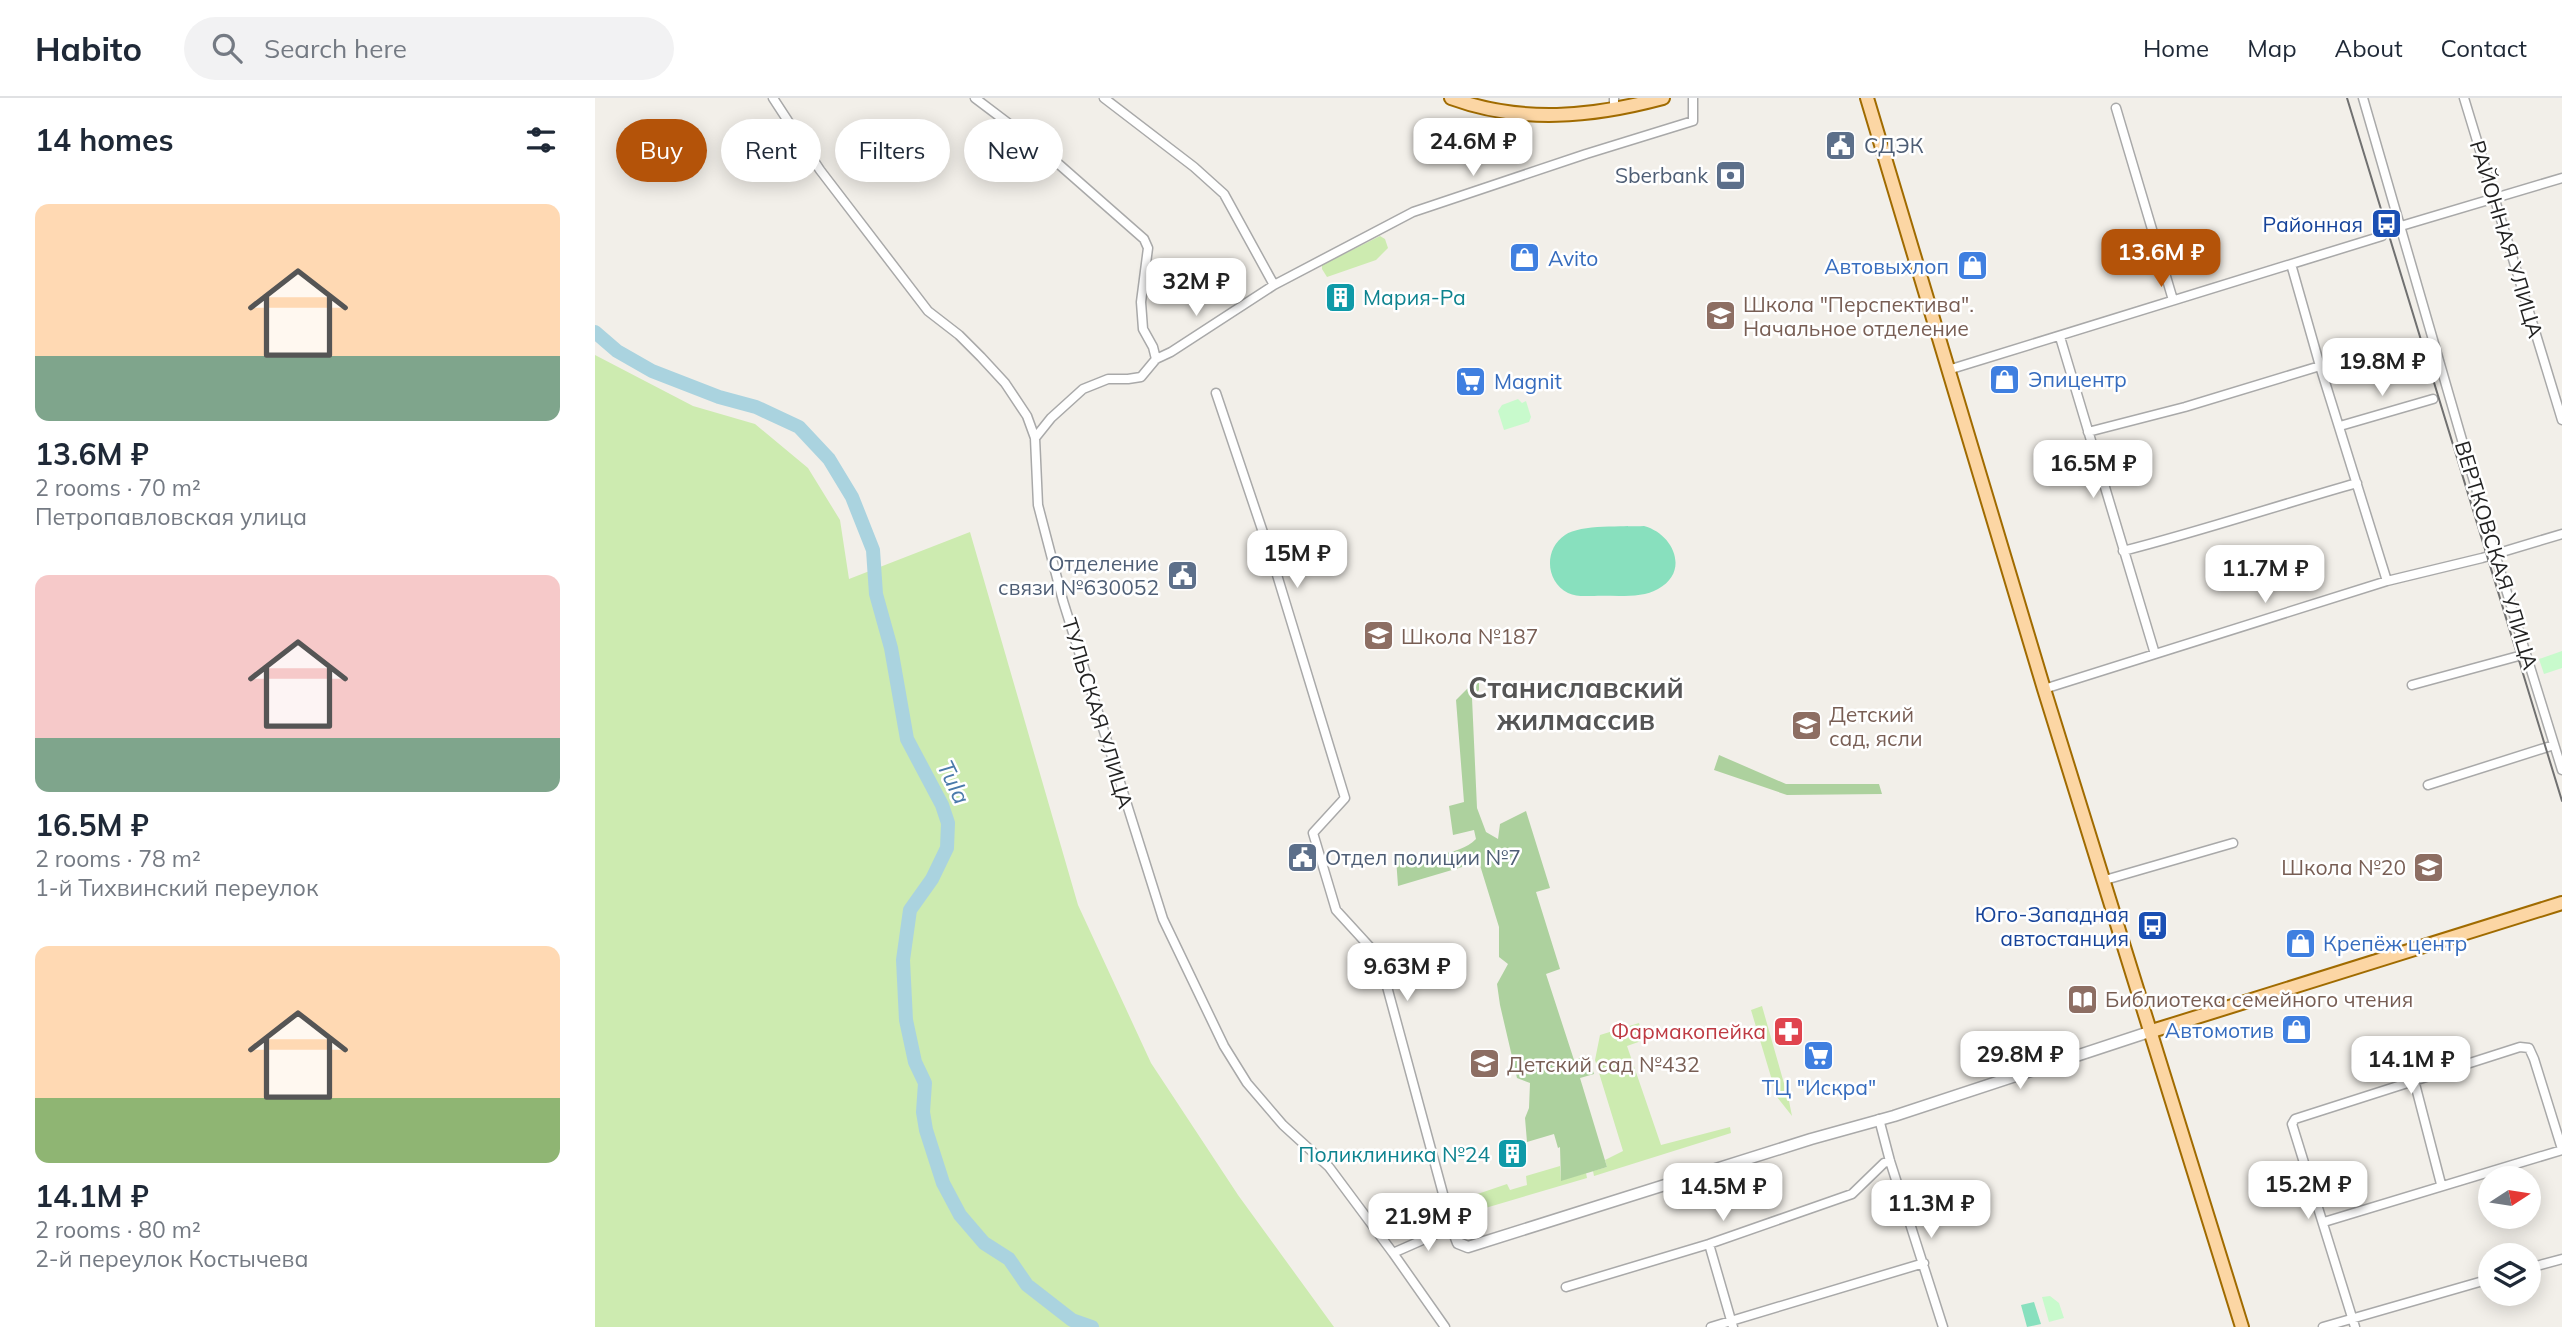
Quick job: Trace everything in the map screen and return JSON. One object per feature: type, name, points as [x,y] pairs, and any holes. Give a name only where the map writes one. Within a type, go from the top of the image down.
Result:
[{"type":"main road","points":[[1451,98],[1509,114],[1540,116],[1577,115],[1614,104],[1663,98]]},
{"type":"main road","points":[[1867,98],[2044,689],[2242,1327]]},
{"type":"main road","points":[[2152,1031],[2562,903]]},
{"type":"street","name":"ТУЛЬСКАЯ УЛИЦА","points":[[773,98],[820,170],[928,311],[959,335],[1005,383],[1027,416],[1035,438],[1038,505],[1063,601],[1163,919],[1224,1046],[1247,1083],[1283,1125],[1329,1167],[1445,1327]]},
{"type":"street","points":[[975,98],[1037,145],[1144,239],[1148,248],[1141,302],[1143,329],[1156,359]]},
{"type":"street","points":[[1104,98],[1194,167],[1224,194],[1274,285]]},
{"type":"street","points":[[1035,438],[1051,418],[1083,389],[1108,379],[1141,377],[1156,359],[1274,285],[1413,212],[1693,121],[1693,98]]},
{"type":"street","name":"ВЕРТКОВСКАЯ УЛИЦА","points":[[2363,98],[2495,554],[2562,770]]},
{"type":"street","name":"РАЙОННАЯ УЛИЦА","points":[[2465,98],[2562,420]]},
{"type":"street","points":[[2116,108],[2173,300]]},
{"type":"street","points":[[2401,226],[2562,178]]},
{"type":"street","points":[[1948,370],[2382,236]]},
{"type":"street","points":[[2291,264],[2387,582]]},
{"type":"street","points":[[2060,337],[2155,654]]},
{"type":"street","points":[[2088,432],[2185,407],[2320,366]]},
{"type":"street","points":[[1216,393],[1275,565],[1345,798],[1313,833],[1336,910],[1379,957],[1458,1243],[1468,1247],[2006,1080],[2152,1031]]},
{"type":"street","points":[[2340,426],[2433,399]]},
{"type":"street","points":[[2123,551],[2197,532],[2357,483]]},
{"type":"street","points":[[2044,689],[2387,582],[2562,534]]},
{"type":"street","points":[[2412,685],[2526,654]]},
{"type":"street","points":[[2428,785],[2554,745]]},
{"type":"street","points":[[2105,880],[2233,843]]},
{"type":"street","points":[[2323,1222],[2562,1149],[2529,1048],[2520,1046],[2295,1119],[2292,1124],[2354,1322]]},
{"type":"street","points":[[2414,1080],[2441,1184]]},
{"type":"street","points":[[1879,1119],[1943,1327]]},
{"type":"street","points":[[1566,1287],[1709,1244],[1852,1194],[1884,1163],[1890,1161]]},
{"type":"street","points":[[1393,1252],[1452,1227]]},
{"type":"street","points":[[1709,1244],[1732,1324]]},
{"type":"street","points":[[2541,1265],[2562,1259]]},
{"type":"street","points":[[1711,1327],[1732,1324],[1924,1263]]},
{"type":"street","points":[[2323,1327],[2354,1322],[2478,1283]]},
{"type":"green space","points":[[1380,236],[1385,239],[1388,248],[1376,260],[1327,277],[1322,265]]},
{"type":"green space","points":[[595,355],[693,406],[755,424],[808,468],[840,520],[849,579],[970,532],[1078,905],[1151,1063],[1238,1195],[1334,1327],[595,1327]]},
{"type":"green space","points":[[1518,399],[1522,403],[1526,401],[1531,417],[1529,422],[1504,430],[1498,411],[1502,405]]},
{"type":"green space","points":[[1644,526],[1663,537],[1674,554],[1674,573],[1668,582],[1658,589],[1635,595],[1581,596],[1568,593],[1555,581],[1551,573],[1551,556],[1553,548],[1565,535],[1581,529]]},
{"type":"green space","points":[[2562,651],[2562,668],[2544,674],[2539,659]]},
{"type":"green space","points":[[1479,677],[1479,690],[1472,698],[1477,808],[1486,832],[1498,839],[1500,824],[1526,811],[1550,888],[1536,892],[1560,969],[1546,974],[1574,1060],[1588,1056],[1594,1074],[1580,1078],[1607,1167],[1561,1181],[1560,1147],[1558,1148],[1554,1134],[1527,1142],[1525,1118],[1529,1108],[1530,1083],[1517,1078],[1500,1005],[1497,984],[1508,964],[1499,957],[1499,927],[1479,862],[1398,886],[1396,858],[1449,852],[1476,839],[1474,830],[1453,835],[1449,806],[1464,802],[1456,700]]},
{"type":"green space","points":[[1719,755],[1786,784],[1879,784],[1882,794],[1787,795],[1714,770]]},
{"type":"green space","points":[[1762,1006],[1792,1116],[1777,1097],[1751,1010]]},
{"type":"green space","points":[[1639,1023],[1644,1040],[1627,1046],[1661,1145],[1730,1127],[1731,1133],[1594,1176],[1593,1171],[1607,1167],[1605,1160],[1623,1151],[1595,1060],[1600,1035]]},
{"type":"green space","points":[[1560,1166],[1561,1180],[1586,1173],[1587,1178],[1455,1217],[1451,1203],[1507,1184],[1510,1190],[1527,1185],[1526,1176]]},
{"type":"green space","points":[[2050,1296],[2059,1303],[2064,1318],[2049,1322],[2042,1297]]},
{"type":"green space","points":[[2034,1302],[2041,1324],[2027,1327],[2021,1305]]},
{"type":"waterway","name":"Tula","points":[[595,332],[617,351],[652,371],[719,397],[756,407],[799,427],[829,459],[852,497],[873,550],[876,594],[891,648],[907,739],[942,805],[948,823],[947,848],[932,879],[910,910],[903,960],[906,1020],[915,1062],[925,1083],[923,1112],[926,1130],[943,1183],[960,1215],[984,1243],[1009,1259],[1027,1285],[1072,1320],[1092,1327]]},
{"type":"tram line","points":[[2347,98],[2562,801]]},
{"type":"place","name":"СДЭК","points":[[1841,145]]},
{"type":"place","name":"Sberbank","points":[[1731,175]]},
{"type":"place","name":"Районная","points":[[2386,224]]},
{"type":"place","name":"Avito","points":[[1525,258]]},
{"type":"place","name":"Автовыхлоп","points":[[1972,266]]},
{"type":"place","name":"Мария-Ра","points":[[1340,297]]},
{"type":"place","name":"Школа \"Перспектива\". Начальное отделение","points":[[1720,316]]},
{"type":"place","name":"Эпицентр","points":[[2005,379]]},
{"type":"place","name":"Magnit","points":[[1471,381]]},
{"type":"place","name":"Отделение связи №630052","points":[[1182,575]]},
{"type":"place","name":"Школа №187","points":[[1378,636]]},
{"type":"place","name":"Детский сад, ясли","points":[[1806,726]]},
{"type":"place","name":"Отдел полиции №7","points":[[1302,857]]},
{"type":"place","name":"Школа №20","points":[[2429,867]]},
{"type":"place","name":"Юго-Западная автостанция","points":[[2152,926]]},
{"type":"place","name":"Крепёж центр","points":[[2300,943]]},
{"type":"place","name":"Библиотека семейного чтения","points":[[2082,999]]},
{"type":"place","name":"Автомотив","points":[[2297,1030]]},
{"type":"place","name":"Фармакопейка","points":[[1789,1031]]},
{"type":"place","name":"ТЦ \"Искра\"","points":[[1819,1055]]},
{"type":"place","name":"Детский сад №432","points":[[1484,1064]]},
{"type":"place","name":"Поликлиника №24","points":[[1513,1154]]},
{"type":"district","name":"Станиславский жилмассив","points":[[1576,703]]}]
